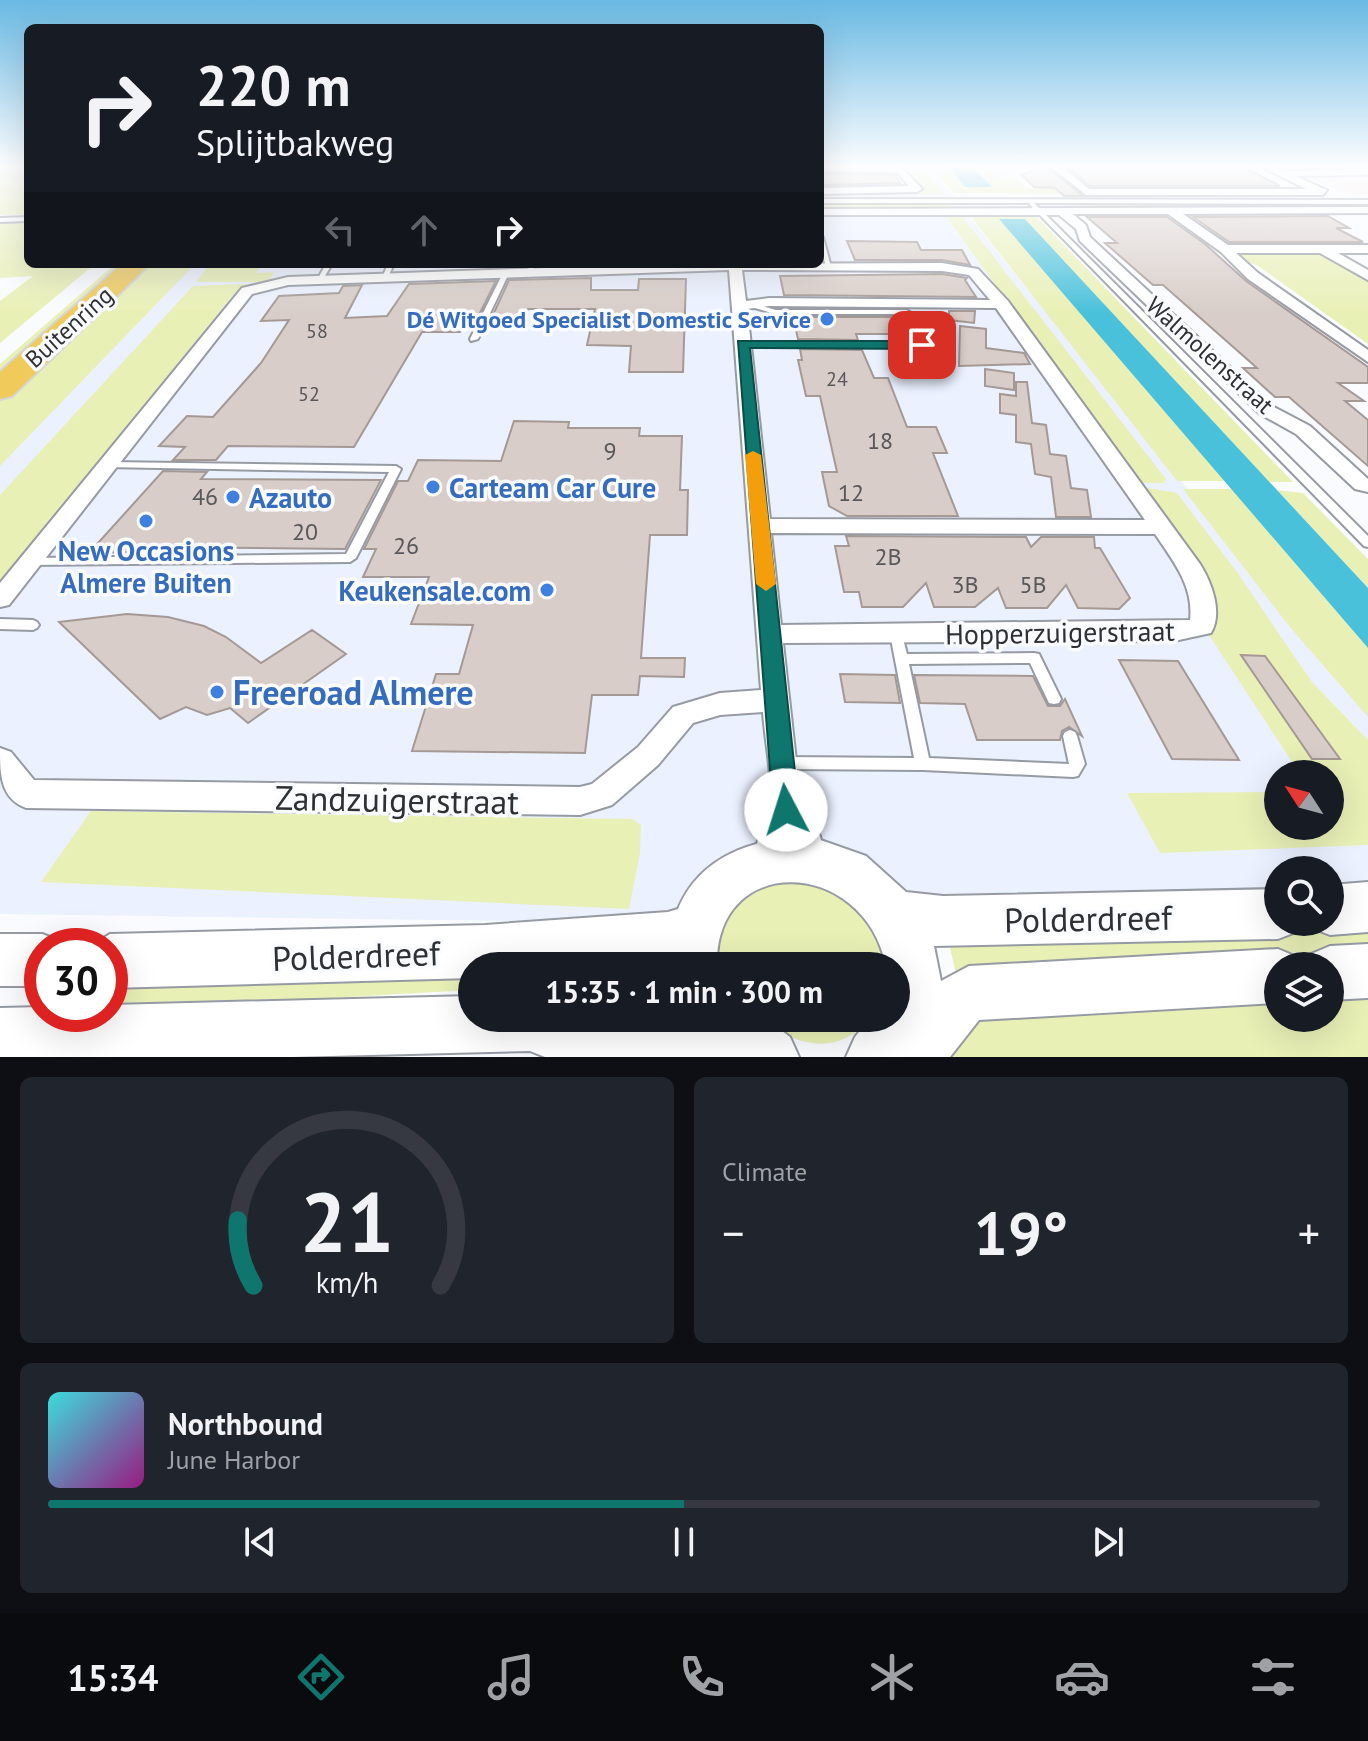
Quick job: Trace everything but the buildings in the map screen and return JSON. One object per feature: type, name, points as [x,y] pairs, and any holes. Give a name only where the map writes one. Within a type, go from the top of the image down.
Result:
[{"type":"highway","name":"Buitenring","points":[[0,356],[100,268]]},
{"type":"highway","name":"Buitenring","points":[[0,389],[133,268]]},
{"type":"main road","points":[[692,948],[717,891],[751,867],[789,860],[833,865],[857,877],[880,894],[899,916],[913,959],[911,1005],[890,1044],[875,1057]]},
{"type":"main road","points":[[1344,909],[1368,907]]},
{"type":"main road","name":"Polderdreef","points":[[899,916],[943,922],[1264,914]]},
{"type":"main road","name":"Polderdreef","points":[[128,961],[485,951],[668,938],[692,948]]},
{"type":"main road","points":[[0,960],[24,960]]},
{"type":"main road","points":[[1344,972],[1368,971]]},
{"type":"main road","points":[[918,1057],[933,1028],[950,1008],[969,993],[1264,977]]},
{"type":"main road","points":[[0,1036],[458,1023]]},
{"type":"main road","points":[[556,1032],[636,1032]]},
{"type":"main road","points":[[724,1032],[741,1035],[770,1057]]},
{"type":"street","name":"Walmolenstraat","points":[[1066,214],[1082,228],[1084,238],[1266,410],[1303,430],[1362,485],[1368,486]]},
{"type":"street","points":[[1176,214],[1225,249],[1253,276],[1368,357]]},
{"type":"street","points":[[1225,249],[1368,249]]},
{"type":"street","points":[[1323,249],[1368,276]]},
{"type":"street","name":"Hopperzuigerstraat","points":[[772,634],[1174,632],[1202,627],[1204,604],[1192,570],[982,278],[956,268],[824,266]]},
{"type":"street","points":[[0,599],[247,291],[288,281],[388,271],[506,273],[532,268]]},
{"type":"street","points":[[736,268],[748,306],[743,344],[786,810],[775,831],[789,860]]},
{"type":"street","points":[[748,306],[769,302],[1003,304]]},
{"type":"street","points":[[759,526],[1161,527]]},
{"type":"street","name":"Zandzuigerstraat","points":[[0,761],[26,794],[580,801],[601,795],[648,756],[683,715],[720,704],[775,700]]},
{"type":"lane","points":[[1042,214],[1368,543]]},
{"type":"lane","points":[[0,220],[24,219]]},
{"type":"lane","points":[[824,250],[829,266]]},
{"type":"lane","points":[[320,280],[327,268]]},
{"type":"lane","points":[[474,339],[506,273]]},
{"type":"lane","points":[[743,344],[922,345],[906,312],[775,312],[748,306]]},
{"type":"lane","points":[[30,562],[350,558],[396,469],[108,465]]},
{"type":"lane","points":[[0,624],[33,625]]},
{"type":"lane","points":[[998,633],[1008,658]]},
{"type":"lane","points":[[896,634],[923,764]]},
{"type":"lane","points":[[901,659],[1034,658],[1054,699]]},
{"type":"lane","points":[[782,763],[923,764],[1073,771],[1078,764],[1070,736]]},
{"type":"shaded area","points":[[824,214],[968,214],[1368,714],[1368,933],[1344,933],[1344,856],[1264,856],[1264,932],[0,914],[0,421],[179,268],[824,268]]},
{"type":"green space","points":[[945,214],[961,215],[1166,479],[1163,483],[1143,483],[1133,478]]},
{"type":"green space","points":[[969,214],[1034,214],[1293,482],[1269,482],[1025,219],[1000,220],[1226,481],[1177,481]]},
{"type":"green space","points":[[24,221],[24,268],[90,268],[0,343],[0,301],[33,276],[0,278],[0,222]]},
{"type":"green space","points":[[1238,251],[1329,255],[1368,279],[1368,344],[1255,264],[1245,263],[1235,255]]},
{"type":"green space","points":[[110,268],[125,268],[0,380],[0,364]]},
{"type":"green space","points":[[140,268],[191,268],[0,466],[0,397]]},
{"type":"green space","points":[[207,268],[259,268],[255,273],[274,272],[269,281],[262,282],[196,282]]},
{"type":"green space","points":[[193,286],[250,286],[234,294],[0,582],[0,495]]},
{"type":"green space","points":[[1183,489],[1232,489],[1368,648],[1368,717],[1289,626]]},
{"type":"green space","points":[[1144,490],[1177,493],[1237,572],[1312,682],[1368,740],[1368,845],[1160,853],[1127,793],[1264,792],[1264,840],[1344,840],[1344,760],[1291,760],[1209,635],[1218,610],[1214,595]]},
{"type":"green space","points":[[1277,490],[1303,493],[1368,559],[1368,588]]},
{"type":"green space","points":[[91,811],[632,819],[641,825],[640,853],[629,909],[41,882]]},
{"type":"green space","points":[[793,882],[823,885],[872,919],[883,952],[716,952],[722,933],[736,908],[746,898],[774,885]]},
{"type":"green space","points":[[1368,929],[1368,952],[1229,953],[957,978],[948,939],[1264,931],[1264,936],[1344,936],[1344,930]]},
{"type":"green space","points":[[458,972],[458,991],[312,999],[128,1003],[128,987],[219,976]]},
{"type":"green space","points":[[1368,983],[1368,1057],[940,1057],[970,1021],[1264,991],[1264,1032],[1344,1032],[1344,984]]},
{"type":"green space","points":[[781,1032],[855,1032],[845,1039],[817,1044]]},
{"type":"water","points":[[999,219],[1025,219],[1368,588],[1368,648]]},
{"type":"slow traffic","points":[[753,455],[766,584]]},
{"type":"place","name":"Dé Witgoed Specialist Domestic Service","points":[[827,319]]},
{"type":"place","name":"Carteam Car Cure","points":[[433,487]]},
{"type":"place","name":"Azauto","points":[[233,497]]},
{"type":"place","name":"New Occasions Almere Buiten","points":[[146,521]]},
{"type":"place","name":"Keukensale.com","points":[[547,590]]},
{"type":"place","name":"Freeroad Almere","points":[[217,692]]},
{"type":"route","points":[[786,810],[743,344],[922,345]]}]
